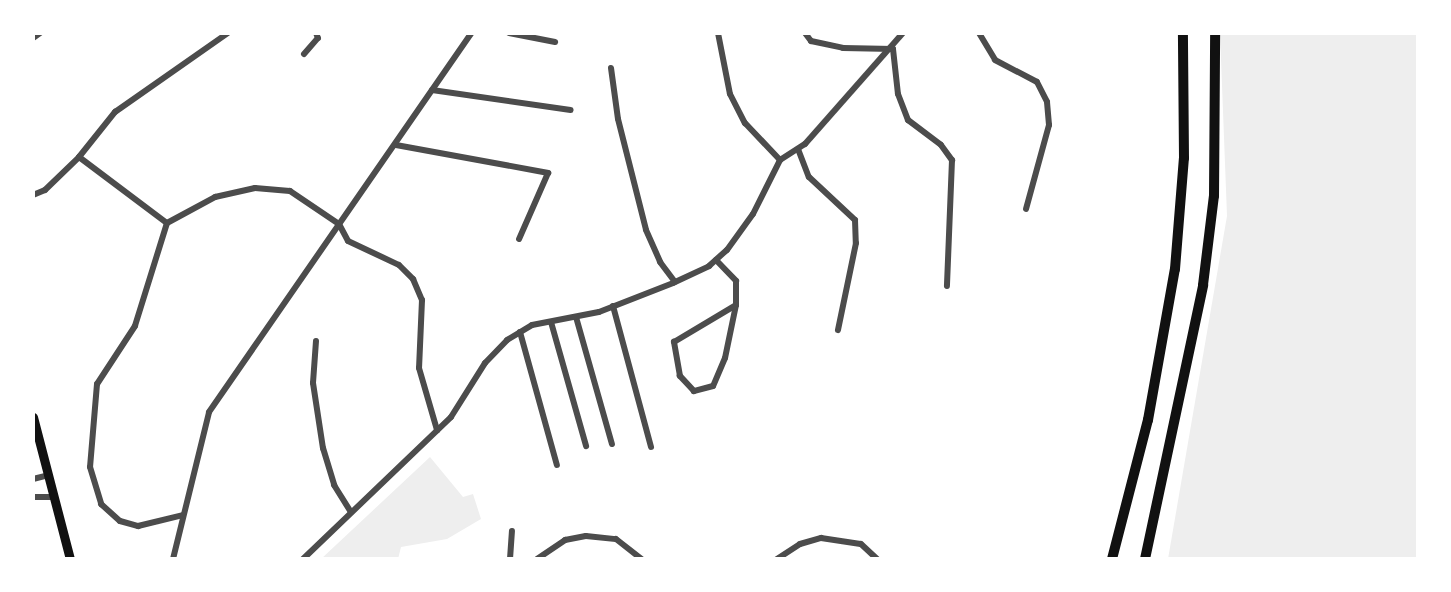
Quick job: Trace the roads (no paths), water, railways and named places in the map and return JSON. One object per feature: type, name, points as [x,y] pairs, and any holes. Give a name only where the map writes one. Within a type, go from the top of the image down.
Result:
[{"type":"highway","points":[[1112,559],[1148,420],[1175,269],[1184,158],[1183,33]]},
{"type":"highway","points":[[1145,559],[1203,285],[1214,196],[1215,33]]},
{"type":"main road","points":[[33,417],[70,559]]},
{"type":"street","points":[[33,38],[40,33]]},
{"type":"street","points":[[33,195],[45,190],[79,157],[115,112],[228,33]]},
{"type":"street","points":[[304,54],[314,44],[316,33]]},
{"type":"street","points":[[173,559],[209,412],[471,33]]},
{"type":"street","points":[[509,33],[555,42]]},
{"type":"street","points":[[718,33],[730,94],[744,123],[780,160]]},
{"type":"street","points":[[805,33],[811,41],[822,44],[893,50]]},
{"type":"street","points":[[303,559],[451,417],[485,363],[520,332],[613,306],[675,282],[716,260],[753,214],[780,160],[798,149],[893,50],[903,33]]},
{"type":"street","points":[[979,33],[995,60],[1037,82],[1047,102],[1049,125],[1026,209]]},
{"type":"street","points":[[893,50],[898,94],[908,120],[942,145],[953,160],[947,286]]},
{"type":"street","points":[[611,68],[618,119],[646,230],[660,262],[675,282]]},
{"type":"street","points":[[432,90],[570,110]]},
{"type":"street","points":[[396,145],[548,173],[519,239]]},
{"type":"street","points":[[798,149],[809,177],[855,220],[856,243],[838,330]]},
{"type":"street","points":[[79,157],[167,223]]},
{"type":"street","points":[[183,515],[138,526],[120,521],[101,504],[90,467],[97,384],[135,326],[167,223],[215,197],[255,188],[290,191],[338,224],[348,241],[399,265],[413,279],[422,300],[419,368],[437,430]]},
{"type":"street","points":[[716,260],[736,281],[736,304],[725,358],[713,386],[694,391],[680,376],[674,342],[736,304]]},
{"type":"street","points":[[613,306],[651,447]]},
{"type":"street","points":[[576,317],[612,444]]},
{"type":"street","points":[[551,322],[586,446]]},
{"type":"street","points":[[520,332],[557,464]]},
{"type":"street","points":[[316,341],[313,383],[323,448],[334,485],[351,512]]},
{"type":"street","points":[[33,479],[49,475]]},
{"type":"street","points":[[33,498],[54,497]]},
{"type":"street","points":[[510,559],[512,531]]},
{"type":"street","points":[[537,559],[565,540],[586,536],[616,539],[642,559]]},
{"type":"street","points":[[777,559],[800,544],[821,538],[861,544],[877,559]]}]
